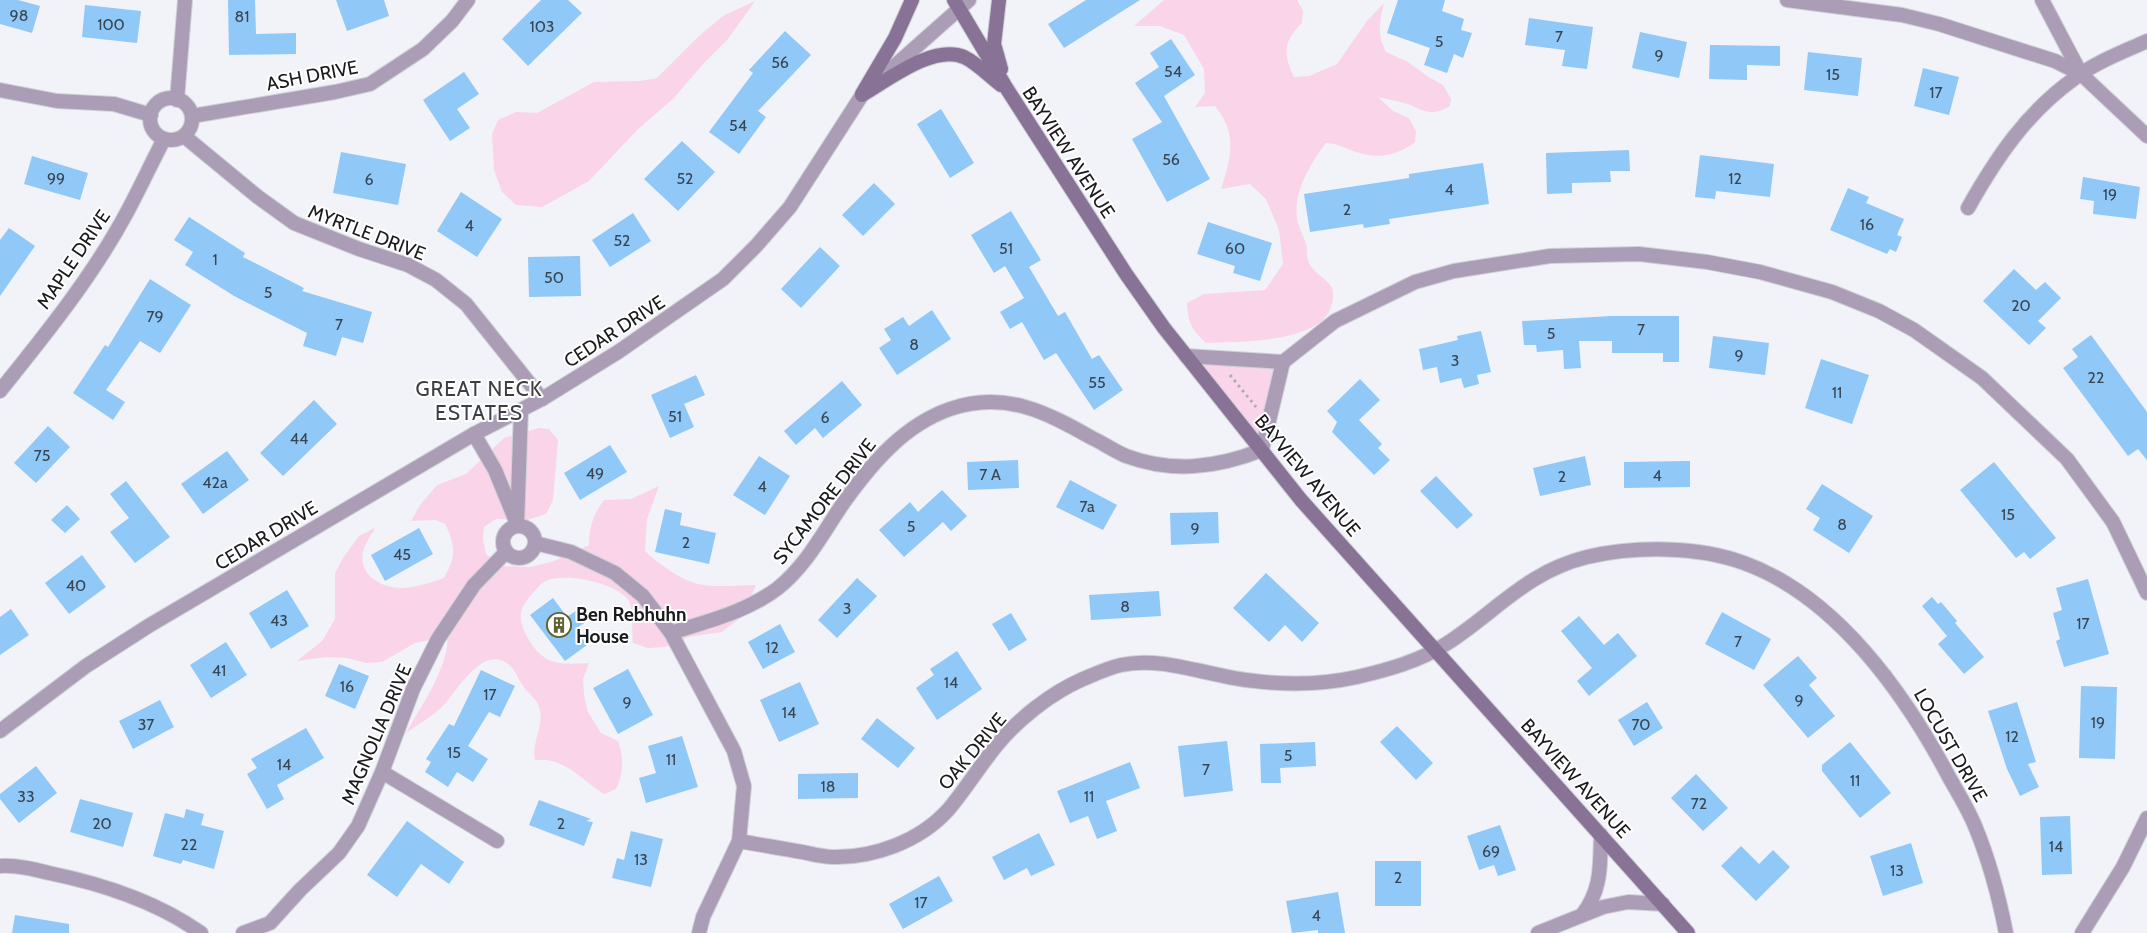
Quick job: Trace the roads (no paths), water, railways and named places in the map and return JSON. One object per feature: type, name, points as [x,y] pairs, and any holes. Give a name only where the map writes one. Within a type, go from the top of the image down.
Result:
[{"type":"main road","points":[[862,95],[895,38],[912,0]]},
{"type":"main road","points":[[999,0],[994,44],[1007,89]]},
{"type":"main road","name":"BAYVIEW AVENUE","points":[[960,3],[1007,89],[1126,274],[1164,328],[1301,500],[1688,933]]},
{"type":"main road","points":[[862,95],[911,66],[937,55],[950,54],[964,57],[1007,89]]},
{"type":"street","points":[[177,100],[185,0]]},
{"type":"street","name":"ASH DRIVE","points":[[192,116],[335,92],[370,84],[423,49],[452,20],[468,0]]},
{"type":"street","points":[[1787,0],[1902,15],[1939,24],[2055,61],[2081,74],[2147,136]]},
{"type":"street","points":[[2042,0],[2081,74]]},
{"type":"street","name":"CEDAR DRIVE","points":[[0,731],[86,666],[150,625],[474,434],[542,399],[618,352],[723,279],[756,246],[790,207],[862,95],[960,3]]},
{"type":"street","points":[[1968,208],[2011,139],[2042,106],[2076,77],[2147,42]]},
{"type":"street","points":[[0,90],[57,101],[114,104],[151,115]]},
{"type":"street","points":[[166,99],[177,100],[186,104],[192,116],[192,124],[184,136],[170,141],[153,131],[150,124],[151,115],[155,106],[160,101],[166,99]]},
{"type":"street","name":"MYRTLE DRIVE","points":[[184,136],[294,223],[359,250],[408,265],[436,280],[466,304],[542,399]]},
{"type":"street","name":"MAPLE DRIVE","points":[[0,391],[43,337],[94,265],[126,215],[164,139]]},
{"type":"street","points":[[1262,450],[1283,362],[1335,321],[1415,282],[1454,270],[1550,256],[1639,254],[1707,262],[1760,272],[1832,292],[1879,312],[1914,330],[1982,378],[2067,459],[2113,522],[2147,593]]},
{"type":"street","points":[[1186,356],[1283,362]]},
{"type":"street","name":"SYCAMORE DRIVE","points":[[671,634],[748,608],[778,588],[801,564],[826,531],[844,502],[884,451],[912,428],[950,409],[981,400],[1013,403],[1050,414],[1125,456],[1178,467],[1204,467],[1238,460],[1262,450]]},
{"type":"street","points":[[517,526],[521,410]]},
{"type":"street","points":[[474,434],[495,470],[517,526]]},
{"type":"street","points":[[517,526],[528,528],[535,542],[530,554],[524,557],[517,558],[506,552],[503,547],[504,535],[512,527],[517,526]]},
{"type":"street","points":[[535,542],[572,552],[615,573],[643,596],[671,634],[734,751],[744,786],[739,841],[703,917],[699,933]]},
{"type":"street","name":"LOCUST DRIVE","points":[[1436,650],[1477,622],[1526,582],[1551,569],[1586,557],[1636,550],[1700,552],[1743,562],[1779,579],[1826,613],[1851,637],[1897,692],[1927,736],[1975,824],[1997,894],[2006,933]]},
{"type":"street","name":"MAGNOLIA DRIVE","points":[[243,933],[270,928],[300,890],[339,852],[358,826],[382,772],[413,689],[438,639],[474,585],[506,552]]},
{"type":"street","name":"OAK DRIVE","points":[[739,841],[832,857],[873,853],[902,843],[928,827],[946,812],[998,743],[1050,697],[1079,680],[1122,665],[1157,664],[1246,680],[1286,684],[1357,677],[1410,662],[1436,650]]},
{"type":"street","points":[[382,772],[496,841]]},
{"type":"street","points":[[2082,933],[2123,867],[2147,818]]},
{"type":"street","points":[[1582,915],[1594,898],[1597,888],[1601,835]]},
{"type":"street","points":[[0,866],[14,866],[93,882],[142,901],[184,921],[201,933]]},
{"type":"street","points":[[1538,933],[1603,907],[1628,902],[1663,904]]},
{"type":"place","name":"Ben Rebhuhn House","points":[[559,625]]},
{"type":"district","name":"GREAT NECK ESTATES","points":[[479,401]]}]
